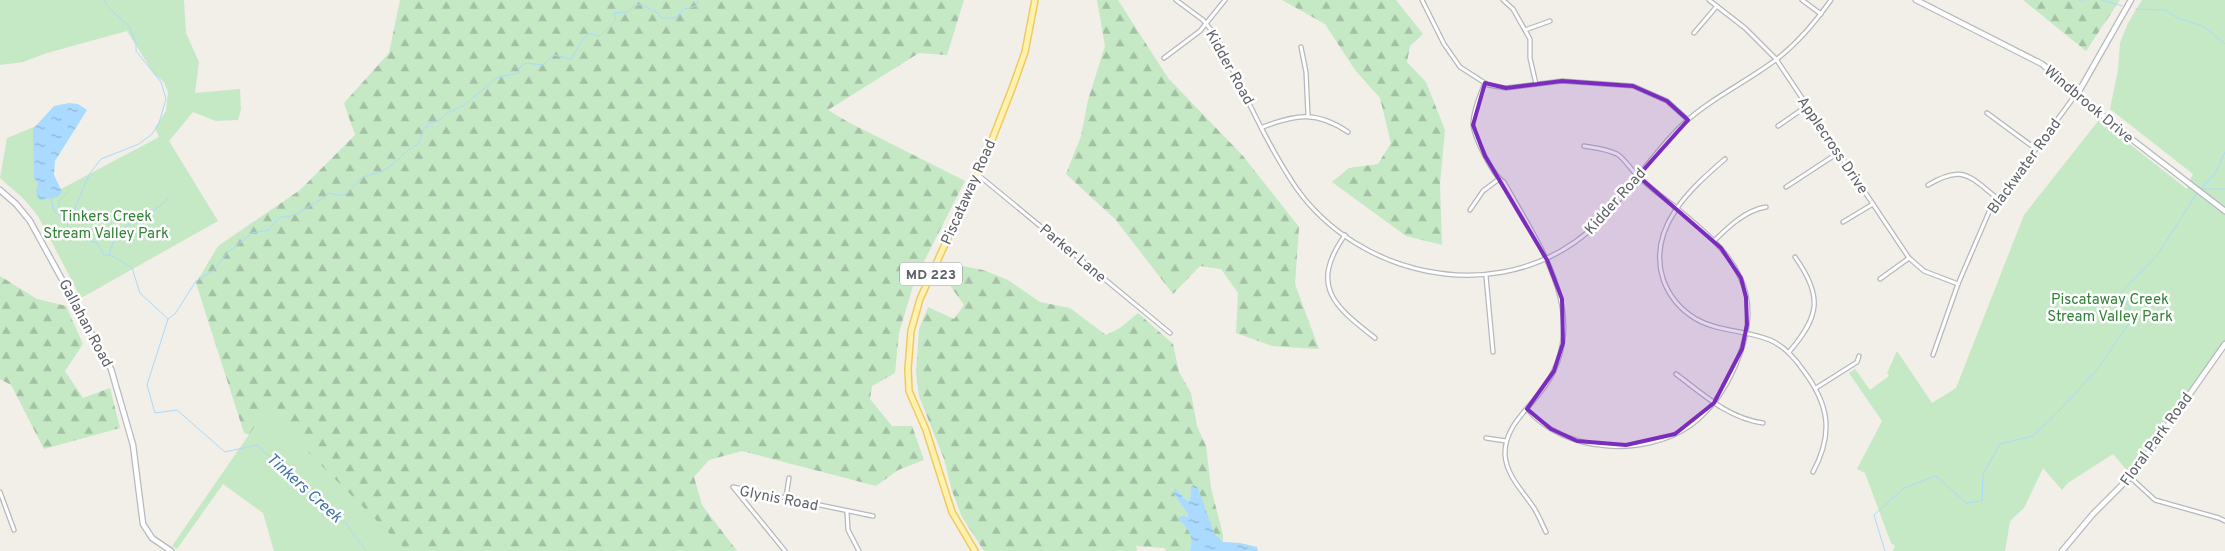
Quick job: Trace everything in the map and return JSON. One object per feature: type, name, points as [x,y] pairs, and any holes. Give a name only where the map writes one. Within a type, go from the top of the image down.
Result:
[{"type":"main road","name":"Piscataway Road","points":[[975,551],[954,516],[946,497],[926,430],[909,391],[908,369],[911,331],[918,306],[1001,117],[1025,52],[1035,0]]},
{"type":"street","name":"Kidder Road","points":[[1176,0],[1207,24],[1216,36],[1297,188],[1324,219],[1345,235],[1381,256],[1418,269],[1445,274],[1486,276],[1514,271],[1547,260],[1577,241],[1592,228],[1688,120],[1793,46],[1831,0]]},
{"type":"street","points":[[1164,58],[1207,24],[1225,0]]},
{"type":"street","points":[[1422,0],[1444,44],[1460,67],[1485,82],[1506,88],[1562,80],[1633,86],[1667,101],[1688,120]]},
{"type":"street","points":[[1503,0],[1514,9],[1530,39],[1530,58],[1536,84]]},
{"type":"street","name":"Applecross Drive","points":[[1709,0],[1756,37],[1776,59],[1909,258],[1924,271],[1958,284]]},
{"type":"street","points":[[1802,0],[1821,14]]},
{"type":"street","name":"Windbrook Drive","points":[[1916,0],[2028,56],[2059,76],[2116,127],[2225,211]]},
{"type":"street","points":[[2078,93],[2131,0]]},
{"type":"street","points":[[1694,33],[1717,6]]},
{"type":"street","points":[[1525,30],[1550,21]]},
{"type":"street","points":[[1301,48],[1306,72],[1308,115]]},
{"type":"street","points":[[1485,82],[1473,125],[1485,156],[1499,178],[1504,182],[1547,260],[1562,299],[1564,320],[1563,343],[1554,371],[1542,391],[1513,425],[1506,441],[1506,461],[1511,474],[1535,510],[1546,532]]},
{"type":"street","name":"Blackwater Road","points":[[1933,355],[1958,284],[1983,224],[1997,198],[2078,93]]},
{"type":"street","points":[[1778,126],[1807,106]]},
{"type":"street","points":[[1987,113],[2036,149]]},
{"type":"street","points":[[1263,127],[1284,119],[1308,115],[1332,123],[1348,132]]},
{"type":"street","points":[[1527,409],[1551,429],[1572,439],[1592,444],[1626,445],[1650,443],[1674,434],[1695,421],[1714,403],[1734,369],[1746,333],[1747,306],[1742,282],[1731,260],[1714,240],[1638,176],[1619,155],[1605,149],[1584,146]]},
{"type":"street","points":[[1786,187],[1838,153]]},
{"type":"street","points":[[1725,159],[1676,208],[1666,226],[1658,255],[1662,274],[1668,290],[1681,308],[1697,320],[1712,326],[1769,340],[1788,352],[1816,388],[1824,408],[1826,433],[1824,451],[1813,472]]},
{"type":"street","name":"Parker Lane","points":[[977,173],[1170,333]]},
{"type":"street","points":[[1928,185],[1950,174],[1960,173],[1997,198]]},
{"type":"street","points":[[1470,210],[1483,191],[1499,178]]},
{"type":"street","name":"Gallahan Road","points":[[0,190],[16,204],[30,221],[106,358],[123,406],[133,445],[143,524],[152,538],[170,551]]},
{"type":"street","points":[[1843,222],[1873,204]]},
{"type":"street","points":[[1714,240],[1742,217],[1756,209],[1766,207]]},
{"type":"street","points":[[1345,235],[1331,260],[1328,276],[1330,289],[1341,311],[1374,338]]},
{"type":"street","points":[[1788,352],[1809,326],[1815,305],[1813,287],[1795,257]]},
{"type":"street","points":[[1880,280],[1909,258]]},
{"type":"street","points":[[1486,276],[1493,352]]},
{"type":"street","name":"Floral Park Road","points":[[2062,551],[2086,522],[2130,477],[2225,344]]},
{"type":"street","points":[[1816,388],[1857,362],[1859,356]]},
{"type":"street","points":[[1676,374],[1714,403],[1743,419],[1763,423]]},
{"type":"street","points":[[1486,438],[1506,441]]},
{"type":"street","points":[[2130,477],[2155,500],[2225,521]]},
{"type":"street","points":[[786,498],[789,478]]},
{"type":"street","name":"Glynis Road","points":[[785,551],[734,487],[873,516]]},
{"type":"street","points":[[0,493],[14,530]]},
{"type":"street","points":[[847,512],[848,530],[860,551]]},
{"type":"highlighted area","points":[[1562,81],[1633,86],[1667,101],[1688,120],[1638,176],[1721,248],[1741,278],[1746,297],[1747,325],[1742,349],[1714,403],[1675,434],[1626,445],[1577,441],[1551,429],[1530,412],[1527,409],[1554,371],[1563,343],[1562,299],[1547,260],[1485,156],[1473,125],[1485,83],[1506,88]]},
{"type":"green space","name":"Tinkers Creek Stream Valley Park","points":[[0,0],[184,0],[186,33],[199,62],[195,93],[240,89],[241,109],[238,120],[216,121],[193,112],[169,141],[218,221],[81,298],[38,216],[24,199],[0,178],[7,138],[41,124],[46,197],[159,137],[155,128],[166,111],[168,92],[164,82],[154,74],[127,31],[47,53],[23,62],[0,65]]},
{"type":"green space","points":[[400,0],[964,0],[947,55],[919,53],[828,110],[965,181],[915,279],[899,333],[895,373],[872,386],[870,399],[892,426],[912,426],[924,460],[898,470],[876,486],[742,451],[709,460],[694,477],[702,505],[737,551],[372,551],[263,440],[244,433],[196,283],[218,246],[300,190],[355,135],[344,103],[389,53]]},
{"type":"green space","points":[[1097,0],[1118,0],[1168,78],[1243,156],[1299,227],[1295,284],[1319,349],[1272,346],[1236,333],[1238,293],[1221,269],[1200,266],[1173,294],[1115,219],[1066,174],[1081,136],[1088,100],[1105,46]]},
{"type":"green space","points":[[1282,0],[1396,0],[1423,34],[1410,46],[1407,62],[1426,82],[1445,130],[1440,184],[1442,245],[1406,236],[1332,182],[1349,168],[1378,164],[1391,143],[1380,98],[1355,70],[1325,24]]},
{"type":"green space","points":[[2023,0],[2120,0],[2086,51]]},
{"type":"green space","points":[[2142,0],[2225,0],[2225,207],[2190,180],[2193,174],[2110,109],[2118,70],[2120,43],[2128,23]]},
{"type":"green space","name":"Piscataway Creek Stream Valley Park","points":[[2099,120],[2187,189],[2189,183],[2225,211],[2225,344],[2131,475],[2113,454],[2068,483],[2062,490],[2043,468],[2024,508],[2010,521],[2005,551],[1893,551],[1895,546],[1891,543],[1865,473],[1857,469],[1882,421],[1849,373],[1855,369],[1870,390],[1889,376],[1887,373],[1897,351],[1932,403],[1956,388],[2024,215]]},
{"type":"green space","points":[[952,264],[983,270],[1008,280],[1040,302],[1070,308],[1106,335],[1120,328],[1138,313],[1173,344],[1179,372],[1191,393],[1197,426],[1206,446],[1211,488],[1223,535],[1223,542],[1214,533],[1191,486],[1190,501],[1186,500],[1177,490],[1172,491],[1187,513],[1192,543],[1190,551],[1167,551],[1164,548],[1136,546],[1137,551],[984,551],[962,517],[952,491],[944,459],[919,396],[916,372],[919,329],[928,307],[954,319],[964,305],[944,277]]},
{"type":"green space","points":[[0,276],[37,299],[66,306],[83,344],[65,371],[83,398],[110,388],[120,428],[44,449],[11,385],[0,379]]},
{"type":"green space","points":[[266,410],[407,551],[274,551],[263,513],[223,484],[177,549],[172,546]]},
{"type":"water","points":[[69,103],[78,104],[87,110],[55,161],[54,175],[62,192],[58,197],[39,200],[36,192],[38,183],[34,178],[33,129],[54,106]]},
{"type":"water","points":[[1194,485],[1198,488],[1214,533],[1223,542],[1257,547],[1258,551],[1190,551],[1190,533],[1178,519],[1181,516],[1188,517],[1187,513],[1172,491],[1177,490],[1186,500],[1190,501],[1191,486]]},
{"type":"waterway","name":"Tinkers Creek","points":[[104,0],[107,6],[129,26],[136,43],[136,51],[161,82],[166,99],[159,123],[152,134],[139,144],[101,159],[90,173],[67,226],[75,237],[97,243],[104,255],[111,255],[132,268],[140,293],[168,319],[147,385],[155,413],[177,410],[225,452],[257,445],[308,492],[341,517],[366,551]]},
{"type":"waterway","points":[[168,319],[175,314],[196,281],[214,270],[227,253],[252,233],[269,230],[281,217],[298,213],[330,193],[337,195],[346,194],[362,178],[381,172],[418,144],[424,129],[430,123],[438,121],[447,113],[463,106],[498,77],[519,73],[519,68],[526,63],[543,65],[554,55],[571,59],[584,38],[591,34],[600,36],[616,20],[614,13],[628,12],[640,4],[658,13],[661,18],[675,18],[684,9],[697,6],[698,0]]},
{"type":"waterway","points":[[2079,0],[2084,0]]},
{"type":"waterway","points":[[2102,0],[2122,6]]},
{"type":"waterway","points":[[2136,9],[2165,10],[2178,18],[2203,26],[2225,44]]},
{"type":"waterway","points":[[2199,190],[2215,174],[2225,152]]},
{"type":"waterway","points":[[2200,189],[2225,189]]},
{"type":"waterway","points":[[59,215],[59,201],[70,190]]},
{"type":"waterway","points":[[1885,551],[1874,515],[1904,488],[1936,476],[1966,503],[1982,501],[1983,474],[2000,444],[2033,436],[2062,408],[2099,367],[2134,316],[2121,293],[2158,254],[2197,193]]},
{"type":"waterway","points":[[51,198],[54,211],[69,222]]},
{"type":"waterway","points":[[109,255],[119,233],[135,220],[153,211],[168,198]]}]
